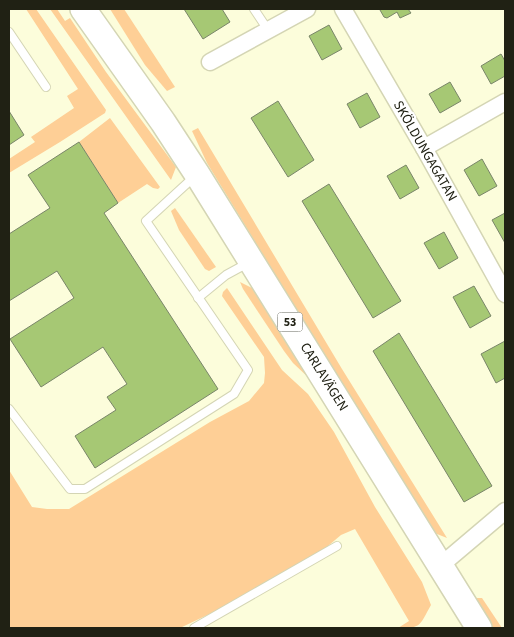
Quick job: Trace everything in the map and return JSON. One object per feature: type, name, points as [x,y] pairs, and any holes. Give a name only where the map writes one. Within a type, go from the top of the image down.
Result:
[{"type":"main road","name":"CARLAVÄGEN","points":[[84,9],[164,122],[479,628]]},
{"type":"main road","name":"CARLAVÄGEN","points":[[94,9],[115,53]]},
{"type":"street","points":[[210,62],[307,9]]},
{"type":"street","name":"SKÖLDUNGAGATAN","points":[[342,9],[424,148],[505,294]]},
{"type":"street","points":[[424,148],[505,102]]},
{"type":"street","points":[[440,566],[505,511]]},
{"type":"lane","points":[[254,9],[268,30]]},
{"type":"lane","points":[[9,32],[46,87]]},
{"type":"lane","points":[[9,409],[70,489],[85,489],[234,394],[248,370],[146,221],[197,174]]},
{"type":"lane","points":[[198,298],[226,275],[252,261]]},
{"type":"lane","points":[[194,628],[337,546]]},
{"type":"shaded area","points":[[26,9],[36,9],[106,110],[105,113],[9,173],[9,159],[35,142],[31,137],[74,108],[67,96],[78,89]]},
{"type":"shaded area","points":[[50,9],[57,9],[65,21],[70,18],[106,72],[176,167],[171,180]]},
{"type":"shaded area","points":[[110,9],[124,9],[175,87],[167,91],[145,65]]},
{"type":"shaded area","points":[[110,118],[160,187],[158,189],[147,184],[118,203],[79,142]]},
{"type":"shaded area","points":[[198,128],[342,369],[447,538],[432,532],[207,163],[192,131]]},
{"type":"shaded area","points":[[175,208],[216,267],[209,271],[205,269],[179,230],[171,211]]},
{"type":"shaded area","points":[[240,282],[258,291],[311,380],[293,363],[284,351]]},
{"type":"shaded area","points":[[227,288],[282,370],[308,394],[334,432],[375,507],[422,582],[431,605],[422,622],[412,627],[398,628],[409,621],[355,529],[341,535],[322,551],[269,582],[180,628],[9,628],[9,470],[32,507],[69,509],[210,422],[249,401],[264,383],[264,357],[222,296]]},
{"type":"shaded area","points":[[476,598],[482,598],[502,628],[492,628],[490,626],[474,602]]},
{"type":"building","points":[[184,9],[222,9],[230,22],[203,39]]},
{"type":"building","points":[[381,9],[408,9],[411,13],[400,18],[397,12],[387,18],[384,17]]},
{"type":"building","points":[[329,25],[342,49],[322,60],[309,36]]},
{"type":"building","points":[[501,54],[505,61],[505,76],[491,84],[481,66]]},
{"type":"building","points":[[450,82],[461,101],[440,113],[429,94]]},
{"type":"building","points":[[367,93],[380,117],[360,128],[347,104]]},
{"type":"building","points":[[278,101],[314,160],[288,177],[251,118]]},
{"type":"building","points":[[9,111],[24,135],[9,145]]},
{"type":"building","points":[[79,142],[118,203],[104,213],[218,389],[95,468],[75,436],[116,410],[107,397],[127,384],[103,347],[41,387],[10,339],[74,298],[57,271],[9,301],[9,234],[50,208],[28,175]]},
{"type":"building","points":[[482,159],[497,186],[479,196],[464,170]]},
{"type":"building","points":[[406,165],[419,188],[400,199],[387,176]]},
{"type":"building","points":[[329,184],[401,301],[373,318],[302,201]]},
{"type":"building","points":[[505,213],[505,243],[492,220]]},
{"type":"building","points":[[444,232],[458,258],[439,269],[424,243]]},
{"type":"building","points":[[474,286],[491,316],[470,328],[453,297]]},
{"type":"building","points":[[399,333],[492,486],[464,502],[373,351]]},
{"type":"building","points":[[505,341],[505,378],[496,383],[481,354]]}]
